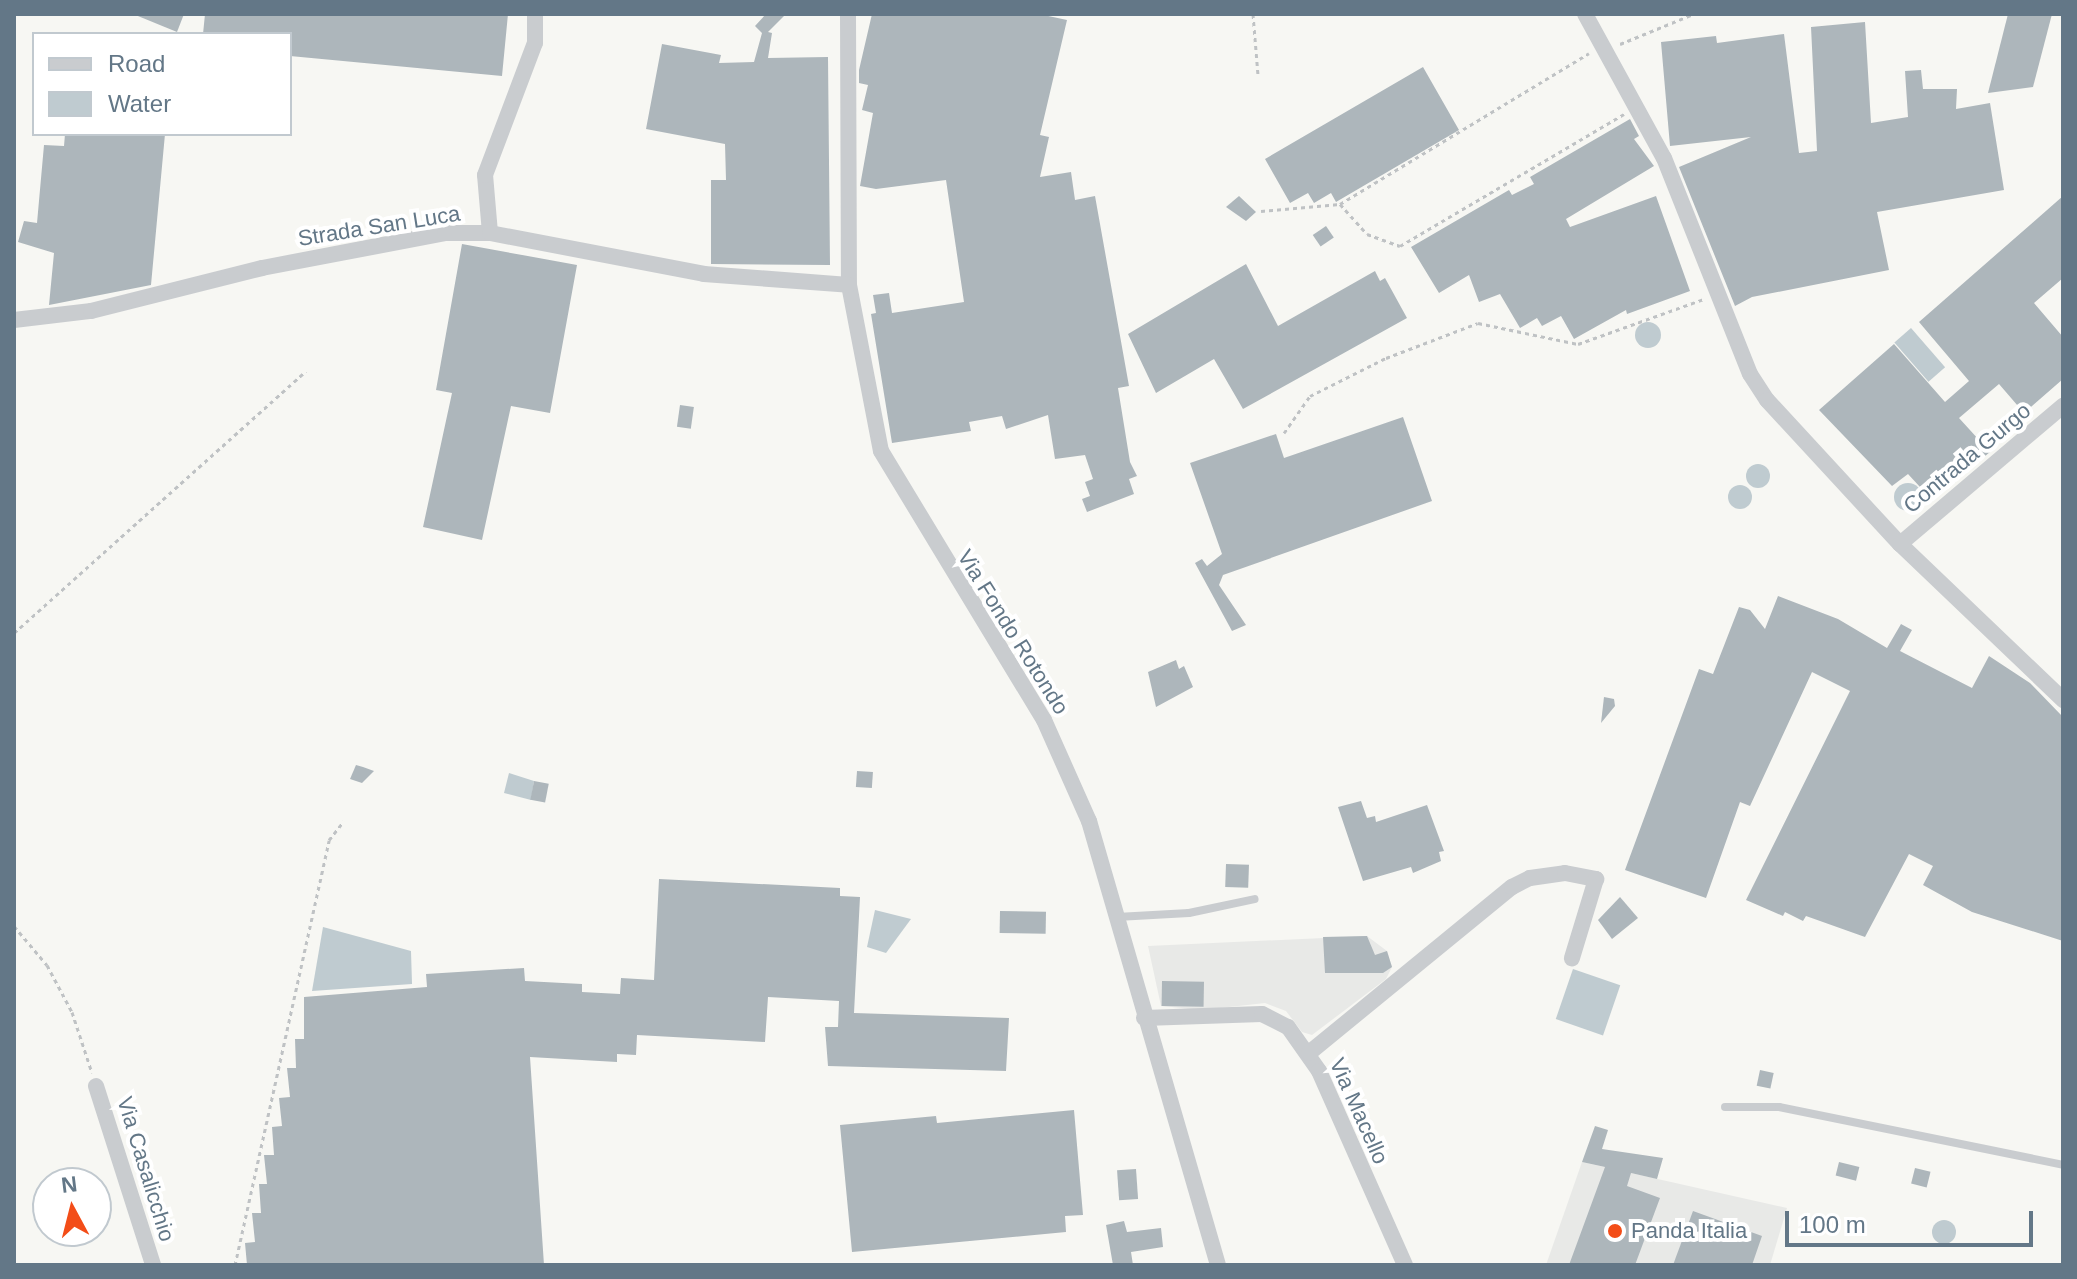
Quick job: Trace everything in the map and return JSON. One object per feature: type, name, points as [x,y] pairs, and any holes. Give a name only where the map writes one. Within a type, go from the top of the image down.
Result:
[{"type":"street","points":[[490,233],[485,175],[535,43],[535,14]]},
{"type":"street","name":"Via Fondo Rotondo","points":[[848,14],[849,285],[881,451],[1044,720],[1089,821],[1218,1265]]},
{"type":"street","points":[[1585,14],[1637,107],[1750,374],[1767,400],[1900,544],[2063,700]]},
{"type":"street","name":"Strada San Luca","points":[[14,320],[91,311],[262,268],[445,233],[490,233],[704,274],[849,285]]},
{"type":"street","name":"Contrada Gurgo","points":[[1900,544],[2063,406]]},
{"type":"street","points":[[1309,1053],[1512,887],[1530,878],[1565,873],[1596,879],[1572,958]]},
{"type":"street","name":"Via Macello","points":[[1144,1018],[1267,1015],[1288,1027],[1309,1053],[1405,1265]]},
{"type":"street","name":"Via Casalicchio","points":[[96,1086],[153,1265]]},
{"type":"lane","points":[[1116,917],[1189,913],[1255,899]]},
{"type":"lane","points":[[1725,1107],[1779,1107],[2063,1165]]},
{"type":"path","points":[[1253,14],[1258,75]]},
{"type":"path","points":[[1261,211],[1340,204],[1604,47],[1693,14]]},
{"type":"path","points":[[1340,204],[1367,234],[1400,246],[1637,107]]},
{"type":"path","points":[[1284,433],[1310,396],[1349,381],[1386,358],[1478,323],[1578,344],[1718,293]]},
{"type":"path","points":[[14,633],[306,371]]},
{"type":"path","points":[[235,1265],[329,840],[344,821]]},
{"type":"path","points":[[14,926],[47,965],[72,1012],[96,1086]]},
{"type":"shaded area","points":[[1367,936],[1387,951],[1392,967],[1386,979],[1312,1035],[1302,1032],[1286,1011],[1265,1003],[1202,1010],[1161,1006],[1148,946]]},
{"type":"shaded area","points":[[1582,1162],[1787,1208],[1770,1265],[1546,1265]]},
{"type":"water","points":[[1648,322],[1657,326],[1661,335],[1657,344],[1648,348],[1639,344],[1635,335],[1639,326]]},
{"type":"water","points":[[1911,328],[1945,367],[1929,382],[1894,342]]},
{"type":"water","points":[[1758,464],[1769,471],[1770,476],[1763,487],[1758,488],[1747,481],[1746,476],[1753,465]]},
{"type":"water","points":[[1908,483],[1918,487],[1922,497],[1918,507],[1908,511],[1898,507],[1894,497],[1898,487]]},
{"type":"water","points":[[1740,485],[1748,489],[1752,497],[1748,505],[1740,509],[1732,505],[1728,497],[1732,489]]},
{"type":"water","points":[[509,773],[534,781],[531,800],[504,793]]},
{"type":"water","points":[[875,910],[911,919],[886,953],[867,947]]},
{"type":"water","points":[[323,927],[411,951],[412,984],[312,991]]},
{"type":"water","points":[[1573,969],[1620,985],[1603,1035],[1556,1019]]},
{"type":"water","points":[[1944,1220],[1955,1227],[1956,1232],[1949,1243],[1944,1244],[1933,1237],[1932,1232],[1939,1221]]},
{"type":"building","points":[[133,14],[184,14],[177,32]]},
{"type":"building","points":[[205,14],[508,14],[502,76],[292,56],[292,32],[203,32]]},
{"type":"building","points":[[766,14],[786,14],[768,32],[772,33],[768,58],[828,57],[830,265],[711,264],[711,180],[726,180],[725,144],[646,129],[662,44],[721,55],[719,63],[754,62],[762,33],[755,26]]},
{"type":"building","points":[[872,14],[1039,14],[1067,20],[1040,135],[1049,137],[1040,177],[1071,172],[1075,200],[1095,196],[1129,386],[1118,388],[1130,462],[1137,476],[1129,479],[1134,494],[1087,512],[1082,499],[1090,496],[1085,482],[1093,479],[1085,455],[1055,459],[1048,415],[1006,429],[1002,416],[969,422],[971,431],[892,443],[871,314],[876,313],[873,295],[889,293],[892,313],[964,302],[946,180],[876,189],[860,186],[873,113],[862,110],[868,85],[859,83],[859,70]]},
{"type":"building","points":[[2008,14],[2052,14],[2033,87],[1988,93]]},
{"type":"building","points":[[1865,22],[1871,123],[1908,117],[1905,71],[1921,70],[1923,89],[1957,89],[1956,109],[1990,103],[2004,190],[1877,212],[1889,270],[1752,297],[1735,306],[1679,167],[1751,137],[1670,146],[1661,42],[1716,36],[1717,43],[1784,34],[1799,153],[1817,151],[1811,27]]},
{"type":"building","points":[[1423,67],[1459,130],[1336,202],[1331,193],[1314,203],[1308,193],[1290,203],[1265,159]]},
{"type":"building","points":[[1630,119],[1639,136],[1634,139],[1654,166],[1566,219],[1570,227],[1656,196],[1690,291],[1627,314],[1626,310],[1574,339],[1561,316],[1542,326],[1537,318],[1520,328],[1500,294],[1479,302],[1469,275],[1439,293],[1411,247],[1509,190],[1512,195],[1534,184],[1530,177]]},
{"type":"building","points":[[65,136],[165,136],[151,285],[49,305],[54,253],[18,242],[24,221],[37,223],[44,145],[64,146]]},
{"type":"building","points":[[1239,196],[1256,212],[1246,221],[1226,207]]},
{"type":"building","points":[[2063,196],[2063,278],[2034,303],[2063,337],[2063,379],[2024,413],[1999,384],[1959,418],[1990,452],[1932,500],[1908,474],[1892,486],[1819,410],[1894,344],[1945,402],[1969,381],[1919,322]]},
{"type":"building","points":[[1326,226],[1334,238],[1321,247],[1313,235]]},
{"type":"building","points":[[462,244],[577,265],[550,413],[511,406],[482,540],[423,527],[452,393],[436,390]]},
{"type":"building","points":[[1246,264],[1278,326],[1375,271],[1380,281],[1385,278],[1407,318],[1243,409],[1214,359],[1156,393],[1128,334]]},
{"type":"building","points":[[680,405],[694,407],[691,429],[677,427]]},
{"type":"building","points":[[1403,417],[1432,501],[1223,575],[1219,585],[1246,625],[1232,631],[1195,563],[1202,559],[1207,566],[1222,554],[1190,463],[1276,434],[1284,458]]},
{"type":"building","points":[[1778,596],[1838,619],[1887,648],[1901,624],[1912,630],[1900,651],[1972,688],[1989,656],[2030,683],[2063,717],[2063,941],[1972,912],[1923,885],[1933,866],[1909,854],[1865,937],[1806,916],[1803,921],[1785,912],[1783,916],[1746,900],[1850,691],[1812,672],[1750,806],[1740,802],[1706,898],[1625,870],[1699,669],[1713,674],[1739,607],[1750,610],[1765,629]]},
{"type":"building","points":[[1176,660],[1179,669],[1184,666],[1193,687],[1156,707],[1148,672]]},
{"type":"building","points":[[1604,697],[1614,699],[1615,706],[1601,723]]},
{"type":"building","points":[[356,765],[374,771],[362,783],[350,779]]},
{"type":"building","points":[[857,771],[873,772],[872,788],[856,787]]},
{"type":"building","points":[[534,781],[549,784],[545,803],[530,800]]},
{"type":"building","points":[[1361,801],[1367,818],[1375,816],[1376,822],[1427,805],[1444,851],[1439,852],[1441,861],[1413,873],[1411,867],[1363,881],[1338,807]]},
{"type":"building","points":[[1226,864],[1249,865],[1248,888],[1225,887]]},
{"type":"building","points":[[659,879],[840,888],[840,896],[860,897],[854,1013],[1009,1018],[1006,1071],[828,1066],[825,1027],[838,1027],[839,1001],[768,997],[765,1042],[637,1035],[636,1055],[617,1054],[617,1062],[530,1057],[544,1265],[247,1265],[245,1243],[255,1242],[252,1213],[261,1213],[259,1184],[267,1184],[264,1155],[274,1155],[272,1127],[282,1126],[279,1098],[290,1097],[287,1068],[296,1068],[295,1039],[304,1039],[304,997],[427,987],[426,974],[524,968],[525,981],[582,984],[582,992],[620,994],[621,978],[654,980]]},
{"type":"building","points":[[1620,897],[1638,918],[1612,939],[1598,920]]},
{"type":"building","points":[[1000,911],[1046,912],[1046,934],[1000,933]]},
{"type":"building","points":[[1367,936],[1375,955],[1387,951],[1392,967],[1383,973],[1325,973],[1323,937]]},
{"type":"building","points":[[1162,981],[1204,982],[1204,1007],[1162,1006]]},
{"type":"building","points":[[1760,1070],[1774,1073],[1770,1089],[1757,1086]]},
{"type":"building","points":[[1074,1110],[1083,1215],[1065,1216],[1066,1232],[852,1252],[840,1125],[936,1116],[937,1123]]},
{"type":"building","name":"Panda Italia","points":[[1595,1126],[1608,1130],[1602,1149],[1663,1158],[1657,1179],[1631,1173],[1627,1186],[1660,1198],[1635,1265],[1569,1265],[1605,1167],[1582,1162]]},
{"type":"building","points":[[1839,1162],[1859,1167],[1856,1181],[1836,1176]]},
{"type":"building","points":[[1915,1168],[1931,1172],[1927,1187],[1911,1184]]},
{"type":"building","points":[[1136,1169],[1138,1199],[1119,1200],[1117,1170]]},
{"type":"building","points":[[1693,1211],[1762,1236],[1752,1265],[1673,1265]]},
{"type":"building","points":[[1124,1221],[1127,1232],[1161,1228],[1163,1247],[1131,1252],[1133,1265],[1113,1265],[1106,1225]]},
{"type":"place","name":"Panda Italia","points":[[1615,1231]]}]
